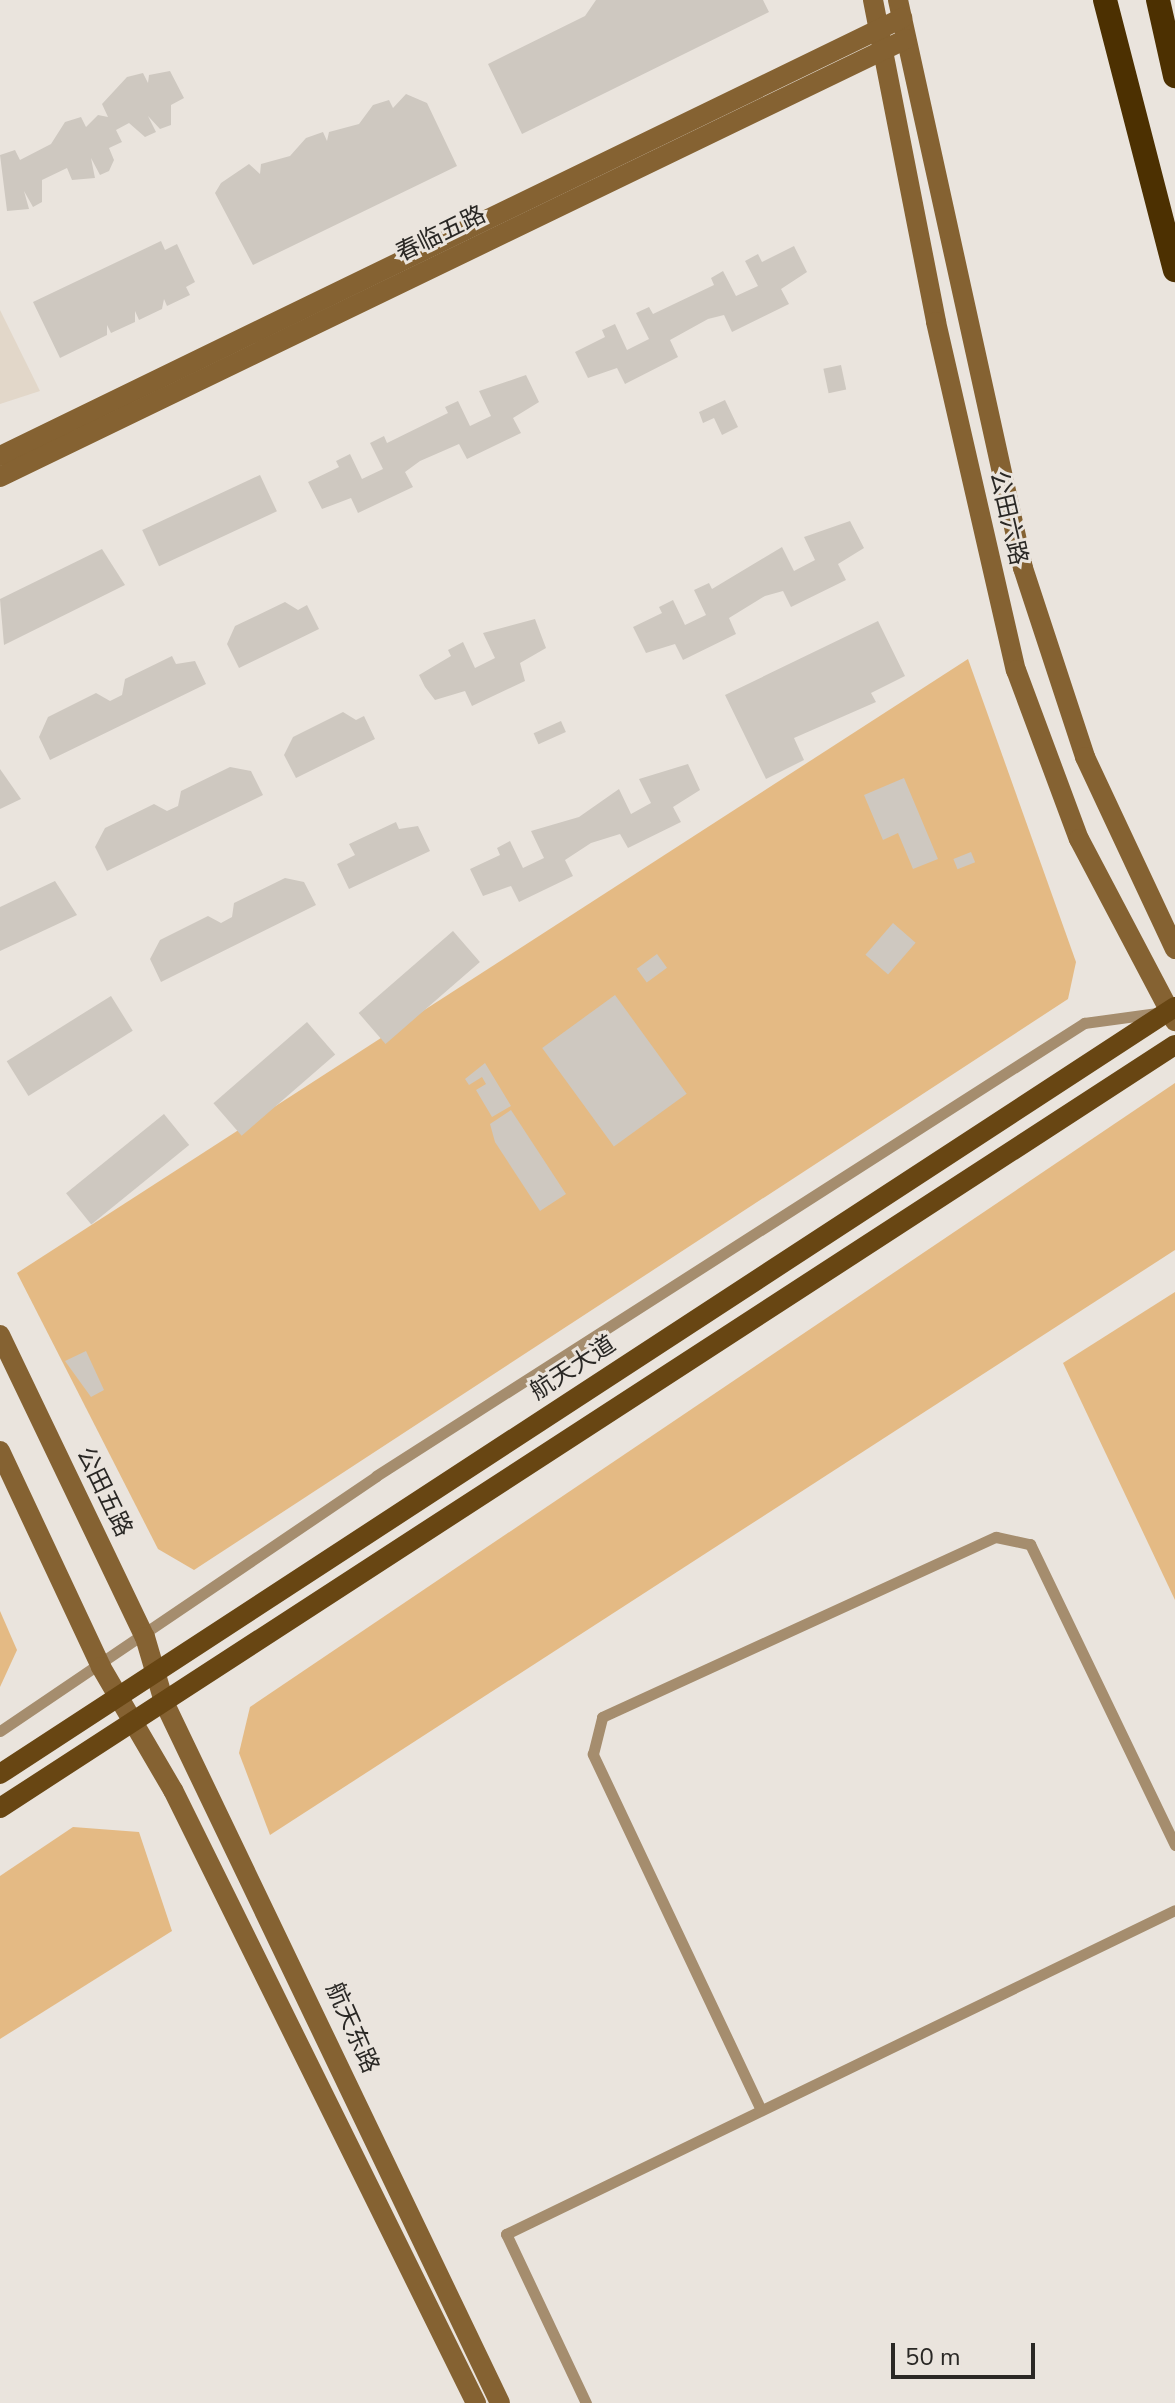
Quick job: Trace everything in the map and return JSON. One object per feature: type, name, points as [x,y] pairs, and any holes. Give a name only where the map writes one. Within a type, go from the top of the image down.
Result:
[{"type":"highway","points":[[1105,0],[1175,270]]},
{"type":"highway","points":[[1158,0],[1175,76]]},
{"type":"main road","name":"航天大道","points":[[0,1774],[1173,1013]]},
{"type":"main road","points":[[0,1808],[1175,1045]]},
{"type":"street","name":"公田六路","points":[[873,0],[1016,670],[1079,839],[1173,1013]]},
{"type":"street","name":"公田六路","points":[[900,9],[1027,582],[1085,757],[1175,949]]},
{"type":"street","name":"春临五路","points":[[0,456],[878,29],[900,9]]},
{"type":"street","name":"春临五路","points":[[0,477],[906,39]]},
{"type":"street","name":"公田五路","points":[[0,1335],[145,1637],[156,1674]]},
{"type":"street","points":[[0,1451],[101,1667],[123,1697],[476,2403]]},
{"type":"street","name":"航天东路","points":[[156,1674],[164,1702],[500,2403]]},
{"type":"lane","points":[[0,1731],[101,1667],[376,1476],[1084,1023],[1173,1013]]},
{"type":"lane","points":[[761,2110],[593,1754],[602,1717],[996,1537],[1030,1544],[1175,1845]]},
{"type":"lane","points":[[586,2403],[506,2234],[1175,1910]]},
{"type":"shaded area","points":[[0,310],[40,391],[0,404]]},
{"type":"shaded area","points":[[968,659],[1076,962],[1068,999],[194,1570],[158,1549],[17,1273]]},
{"type":"shaded area","points":[[1175,1083],[1175,1250],[270,1835],[239,1753],[250,1707]]},
{"type":"shaded area","points":[[1175,1292],[1175,1600],[1063,1363]]},
{"type":"shaded area","points":[[0,1611],[17,1650],[0,1687]]},
{"type":"shaded area","points":[[73,1827],[139,1832],[172,1931],[0,2039],[0,1876]]},
{"type":"building","points":[[596,0],[763,0],[769,12],[522,134],[488,64],[585,16]]},
{"type":"building","points":[[170,71],[184,98],[171,105],[171,125],[160,129],[148,116],[156,132],[145,137],[129,123],[116,130],[122,142],[109,148],[114,160],[109,171],[100,175],[91,158],[95,178],[72,180],[67,168],[42,180],[42,202],[33,207],[24,191],[29,209],[7,211],[0,155],[15,150],[20,160],[51,144],[65,122],[81,117],[86,127],[98,115],[108,117],[102,104],[127,77],[143,73],[148,83],[149,75]]},
{"type":"building","points":[[406,94],[427,103],[457,166],[253,265],[215,193],[221,183],[249,164],[260,174],[261,164],[290,156],[306,138],[323,132],[327,141],[329,132],[359,124],[373,105],[389,100],[393,108]]},
{"type":"building","points":[[161,241],[165,250],[177,244],[195,282],[186,287],[190,295],[167,306],[164,299],[162,309],[139,320],[135,311],[135,322],[111,333],[107,325],[107,335],[60,358],[33,302]]},
{"type":"building","points":[[794,246],[807,272],[781,289],[789,304],[732,332],[724,315],[708,319],[670,340],[678,357],[625,384],[617,368],[588,378],[575,352],[605,337],[602,330],[615,324],[627,350],[649,339],[636,313],[649,307],[653,314],[714,285],[711,278],[723,271],[736,296],[758,286],[745,261],[758,254],[762,262]]},
{"type":"building","points":[[841,365],[846,389],[829,393],[823,369]]},
{"type":"building","points":[[526,375],[539,402],[513,418],[521,433],[467,459],[459,444],[420,461],[405,472],[413,487],[358,513],[351,498],[322,509],[308,482],[339,467],[336,461],[350,454],[362,479],[383,469],[370,443],[384,436],[387,443],[448,413],[445,407],[458,401],[470,426],[491,416],[479,391]]},
{"type":"building","points":[[725,400],[738,427],[722,435],[714,418],[703,423],[699,412]]},
{"type":"building","points":[[260,475],[277,511],[159,566],[142,530]]},
{"type":"building","points":[[850,521],[864,548],[838,564],[846,580],[791,607],[783,591],[765,596],[729,618],[736,634],[683,660],[675,644],[646,653],[633,627],[662,613],[659,607],[673,600],[685,625],[706,615],[694,590],[709,583],[712,589],[782,547],[794,571],[815,560],[804,537]]},
{"type":"building","points":[[102,549],[125,585],[4,645],[0,599]]},
{"type":"building","points":[[285,602],[298,610],[307,605],[319,629],[239,668],[227,644],[235,626]]},
{"type":"building","points":[[535,619],[546,648],[520,663],[525,681],[472,706],[465,691],[435,700],[425,687],[419,675],[451,656],[448,650],[463,642],[475,668],[495,658],[483,633]]},
{"type":"building","points":[[878,621],[905,676],[871,693],[876,702],[794,738],[804,760],[766,779],[725,695]]},
{"type":"building","points":[[172,656],[176,664],[195,661],[206,684],[50,760],[39,737],[48,717],[96,693],[110,701],[122,695],[125,679]]},
{"type":"building","points":[[343,712],[356,720],[364,716],[375,739],[296,778],[284,755],[293,737]]},
{"type":"building","points":[[561,721],[566,732],[538,744],[534,733]]},
{"type":"building","points":[[688,764],[700,790],[673,807],[681,822],[628,848],[620,834],[591,843],[565,860],[573,876],[519,902],[511,886],[483,896],[470,869],[500,855],[497,848],[510,841],[523,868],[544,858],[531,831],[579,817],[619,789],[631,814],[651,803],[639,779]]},
{"type":"building","points":[[230,767],[251,771],[263,795],[107,871],[95,847],[105,828],[154,804],[167,811],[178,806],[181,791]]},
{"type":"building","points":[[0,769],[21,799],[0,809]]},
{"type":"building","points":[[904,778],[938,859],[913,869],[898,833],[883,840],[864,795]]},
{"type":"building","points":[[396,822],[399,829],[418,826],[430,851],[349,889],[337,864],[355,855],[349,844]]},
{"type":"building","points":[[971,852],[975,862],[958,869],[953,859]]},
{"type":"building","points":[[285,878],[304,882],[316,905],[161,982],[150,959],[160,940],[208,916],[221,923],[232,917],[234,903]]},
{"type":"building","points":[[55,881],[77,915],[0,951],[0,907]]},
{"type":"building","points":[[893,923],[916,943],[888,974],[865,955]]},
{"type":"building","points":[[453,931],[480,962],[386,1044],[359,1013]]},
{"type":"building","points":[[657,954],[667,968],[647,982],[637,969]]},
{"type":"building","points":[[615,995],[687,1094],[614,1147],[542,1048]]},
{"type":"building","points":[[111,996],[133,1031],[28,1096],[7,1061]]},
{"type":"building","points":[[307,1022],[335,1054],[242,1136],[213,1103]]},
{"type":"building","points":[[485,1063],[511,1106],[492,1117],[476,1090],[486,1084],[482,1077],[469,1085],[465,1079]]},
{"type":"building","points":[[511,1110],[566,1194],[540,1211],[495,1142],[490,1124]]},
{"type":"building","points":[[164,1114],[189,1145],[91,1224],[66,1193]]},
{"type":"building","points":[[86,1351],[104,1390],[91,1397],[65,1361]]}]
